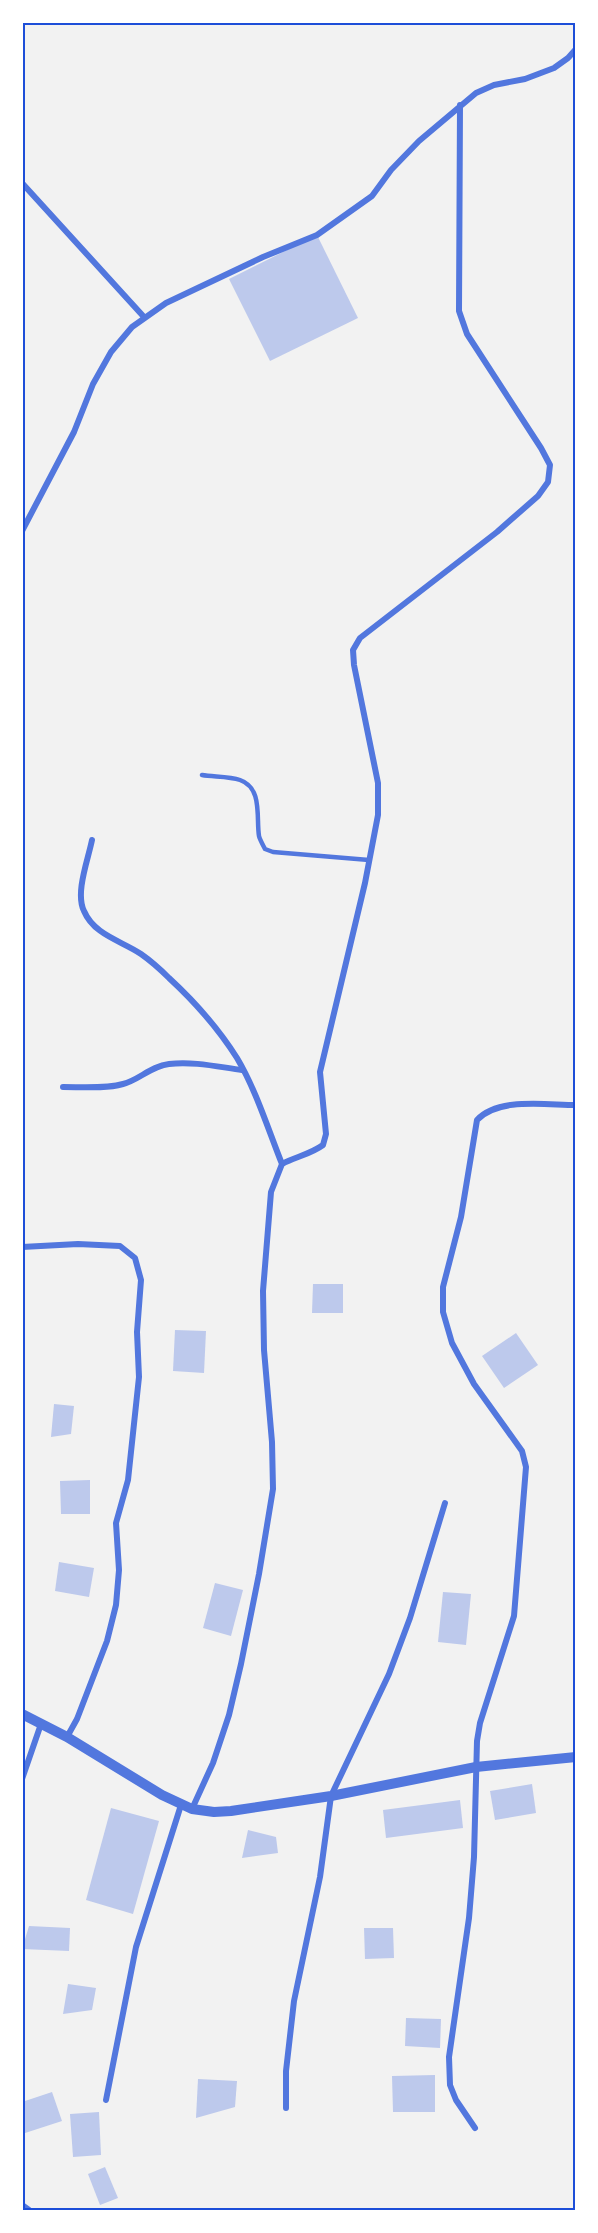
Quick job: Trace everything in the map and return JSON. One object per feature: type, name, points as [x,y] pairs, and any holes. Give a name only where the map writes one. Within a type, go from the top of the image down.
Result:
[{"type":"street","points":[[22,531],[74,432],[93,384],[107,360],[132,327],[166,303],[263,257],[317,235],[372,196],[391,170],[419,141],[476,93],[494,85],[525,79],[554,69],[576,49]]},
{"type":"street","points":[[106,2100],[136,1947],[187,1807],[213,1763],[228,1715],[254,1597],[273,1489],[272,1442],[264,1350],[263,1291],[271,1192],[282,1164],[298,1155],[316,1151],[323,1145],[326,1134],[320,1072],[378,815],[378,783],[353,650],[360,638],[497,532],[538,496],[548,483],[550,465],[467,334],[459,311],[460,105]]},
{"type":"street","points":[[22,183],[144,317]]},
{"type":"street","points":[[92,840],[79,898],[84,913],[94,926],[110,938],[141,954],[168,976],[209,1017],[242,1070],[282,1164]]},
{"type":"street","points":[[63,1087],[121,1085],[135,1080],[148,1071],[169,1064],[242,1070]]},
{"type":"street","points":[[475,2128],[456,2100],[450,2085],[449,2057],[471,1898],[477,1741],[480,1724],[514,1616],[526,1467],[522,1451],[474,1384],[452,1343],[443,1312],[443,1287],[461,1217],[477,1120],[485,1112],[500,1105],[576,1105]]},
{"type":"street","points":[[22,1247],[78,1244],[120,1246],[135,1258],[141,1280],[137,1332],[139,1377],[128,1480],[116,1523],[119,1570],[116,1605],[107,1641],[67,1737]]},
{"type":"street","points":[[286,2108],[286,2071],[294,2001],[320,1877],[331,1796],[389,1674],[410,1617],[445,1503]]},
{"type":"street","points":[[22,1714],[67,1737],[162,1796],[187,1807],[231,1812],[331,1796],[476,1767],[576,1757]]},
{"type":"street","points":[[22,1779],[41,1724]]},
{"type":"street","points":[[22,2205],[29,2211]]},
{"type":"lane","points":[[202,775],[240,780],[249,786],[259,811],[259,837],[265,849],[273,852],[369,860]]},
{"type":"building","points":[[317,235],[358,318],[270,361],[229,279]]},
{"type":"building","points":[[313,1284],[343,1284],[343,1313],[312,1313]]},
{"type":"building","points":[[175,1330],[206,1331],[204,1373],[173,1371]]},
{"type":"building","points":[[516,1333],[538,1365],[504,1388],[482,1356]]},
{"type":"building","points":[[54,1404],[74,1406],[71,1434],[51,1437]]},
{"type":"building","points":[[90,1480],[90,1514],[61,1514],[60,1481]]},
{"type":"building","points":[[59,1562],[94,1568],[89,1597],[55,1591]]},
{"type":"building","points":[[215,1583],[243,1590],[231,1636],[203,1628]]},
{"type":"building","points":[[443,1592],[471,1594],[466,1645],[438,1642]]},
{"type":"building","points":[[532,1784],[536,1813],[495,1820],[490,1791]]},
{"type":"building","points":[[460,1800],[463,1828],[386,1838],[383,1810]]},
{"type":"building","points":[[111,1808],[159,1821],[133,1914],[86,1900]]},
{"type":"building","points":[[248,1830],[276,1837],[278,1853],[242,1858]]},
{"type":"building","points":[[29,1926],[70,1928],[69,1951],[22,1949]]},
{"type":"building","points":[[364,1928],[393,1928],[394,1958],[365,1959]]},
{"type":"building","points":[[68,1984],[96,1988],[92,2010],[63,2014]]},
{"type":"building","points":[[406,2018],[441,2019],[440,2048],[405,2046]]},
{"type":"building","points":[[435,2075],[435,2112],[393,2112],[392,2076]]},
{"type":"building","points":[[198,2079],[237,2081],[235,2107],[196,2118]]},
{"type":"building","points":[[52,2092],[62,2121],[22,2134],[22,2102]]},
{"type":"building","points":[[99,2112],[101,2155],[73,2157],[70,2114]]},
{"type":"building","points":[[105,2167],[118,2198],[100,2205],[88,2174]]}]
